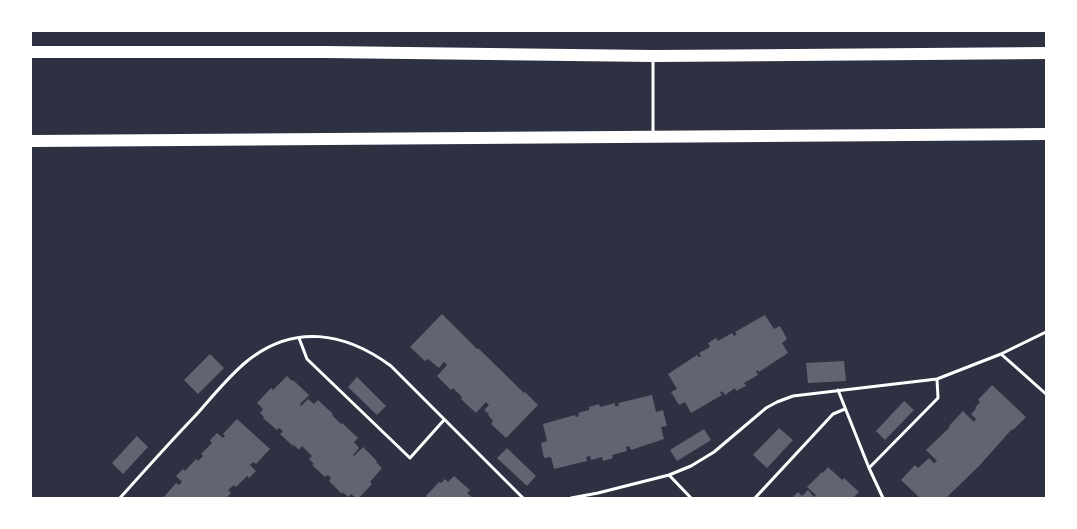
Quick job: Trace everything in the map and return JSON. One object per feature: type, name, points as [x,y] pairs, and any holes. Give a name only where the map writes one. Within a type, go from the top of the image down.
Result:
[{"type":"highway","points":[[31,52],[318,52],[653,56],[1046,53]]},
{"type":"highway","points":[[31,141],[1046,134]]},
{"type":"lane","points":[[653,56],[653,137]]},
{"type":"lane","points":[[571,498],[598,493],[669,475],[691,466],[714,452],[766,408],[793,396],[937,378],[1001,354],[1046,332]]},
{"type":"lane","points":[[120,498],[220,387],[245,362],[268,348],[285,341],[318,336],[336,338],[357,345],[377,355],[391,366],[524,498]]},
{"type":"lane","points":[[299,338],[307,359],[410,458],[444,420]]},
{"type":"lane","points":[[1001,354],[1046,394]]},
{"type":"lane","points":[[869,468],[938,398],[937,378]]},
{"type":"lane","points":[[838,390],[869,468],[883,498]]},
{"type":"lane","points":[[755,498],[833,414],[845,409]]},
{"type":"lane","points":[[669,475],[691,498]]},
{"type":"lane","points":[[598,493],[598,498]]},
{"type":"building","points":[[442,314],[477,349],[478,348],[538,405],[506,438],[491,424],[493,421],[488,415],[489,414],[484,410],[489,405],[486,402],[476,413],[461,399],[462,397],[453,388],[451,390],[437,376],[447,365],[444,362],[439,368],[428,359],[425,361],[410,347]]},
{"type":"building","points":[[765,315],[774,329],[780,326],[787,339],[782,343],[788,353],[759,372],[758,370],[756,371],[758,375],[744,383],[746,386],[736,391],[735,388],[725,395],[722,391],[720,393],[722,395],[691,413],[685,402],[679,405],[671,392],[677,389],[668,374],[697,355],[699,357],[701,356],[699,353],[710,347],[708,343],[716,338],[718,341],[732,333],[734,336],[737,334],[735,332]]},
{"type":"building","points":[[210,354],[224,368],[198,394],[184,380]]},
{"type":"building","points":[[844,361],[846,381],[808,383],[806,363]]},
{"type":"building","points":[[287,376],[309,395],[300,404],[301,406],[308,399],[314,404],[318,400],[341,424],[342,423],[358,438],[354,442],[359,448],[353,455],[354,456],[363,447],[382,468],[370,482],[372,484],[359,498],[356,498],[351,494],[348,497],[343,492],[342,494],[329,481],[331,478],[328,475],[325,477],[312,465],[314,464],[309,459],[312,456],[302,446],[299,450],[294,445],[293,446],[280,434],[283,431],[279,428],[277,430],[263,418],[264,417],[260,413],[263,409],[257,403],[271,388],[273,390]]},
{"type":"building","points":[[357,377],[386,406],[377,415],[348,387]]},
{"type":"building","points":[[992,385],[1026,417],[1013,430],[1012,429],[980,465],[946,498],[920,498],[901,480],[915,465],[918,468],[929,458],[934,463],[937,461],[926,450],[950,427],[949,426],[963,411],[974,422],[976,419],[971,414],[980,402],[978,400]]},
{"type":"building","points":[[652,395],[656,412],[663,410],[667,426],[661,427],[664,439],[631,450],[629,446],[626,447],[627,451],[612,455],[613,458],[603,461],[602,457],[591,460],[590,456],[586,457],[587,461],[554,469],[551,457],[544,458],[541,443],[547,441],[543,424],[575,415],[576,417],[579,416],[578,413],[589,410],[589,407],[599,404],[600,407],[615,403],[615,406],[619,406],[618,403]]},
{"type":"building","points":[[904,401],[914,410],[885,440],[876,431]]},
{"type":"building","points":[[237,419],[270,449],[256,464],[253,462],[250,465],[256,471],[249,478],[247,476],[236,487],[234,485],[228,490],[231,493],[226,498],[163,498],[176,483],[179,485],[182,482],[176,476],[183,469],[185,471],[196,459],[198,461],[203,456],[201,454],[212,443],[210,441],[211,439],[217,433],[223,438],[225,436],[223,434]]},
{"type":"building","points":[[779,428],[793,440],[767,468],[753,455]]},
{"type":"building","points":[[704,429],[711,440],[677,461],[670,450]]},
{"type":"building","points":[[137,436],[148,447],[123,474],[112,463]]},
{"type":"building","points":[[507,448],[536,476],[527,486],[497,458]]},
{"type":"building","points":[[828,467],[842,480],[844,478],[859,492],[853,498],[792,498],[798,492],[802,496],[808,490],[814,497],[816,495],[807,487]]},
{"type":"building","points":[[454,476],[470,490],[467,493],[473,498],[427,498],[426,496],[439,482],[441,483],[445,479],[448,482]]}]
